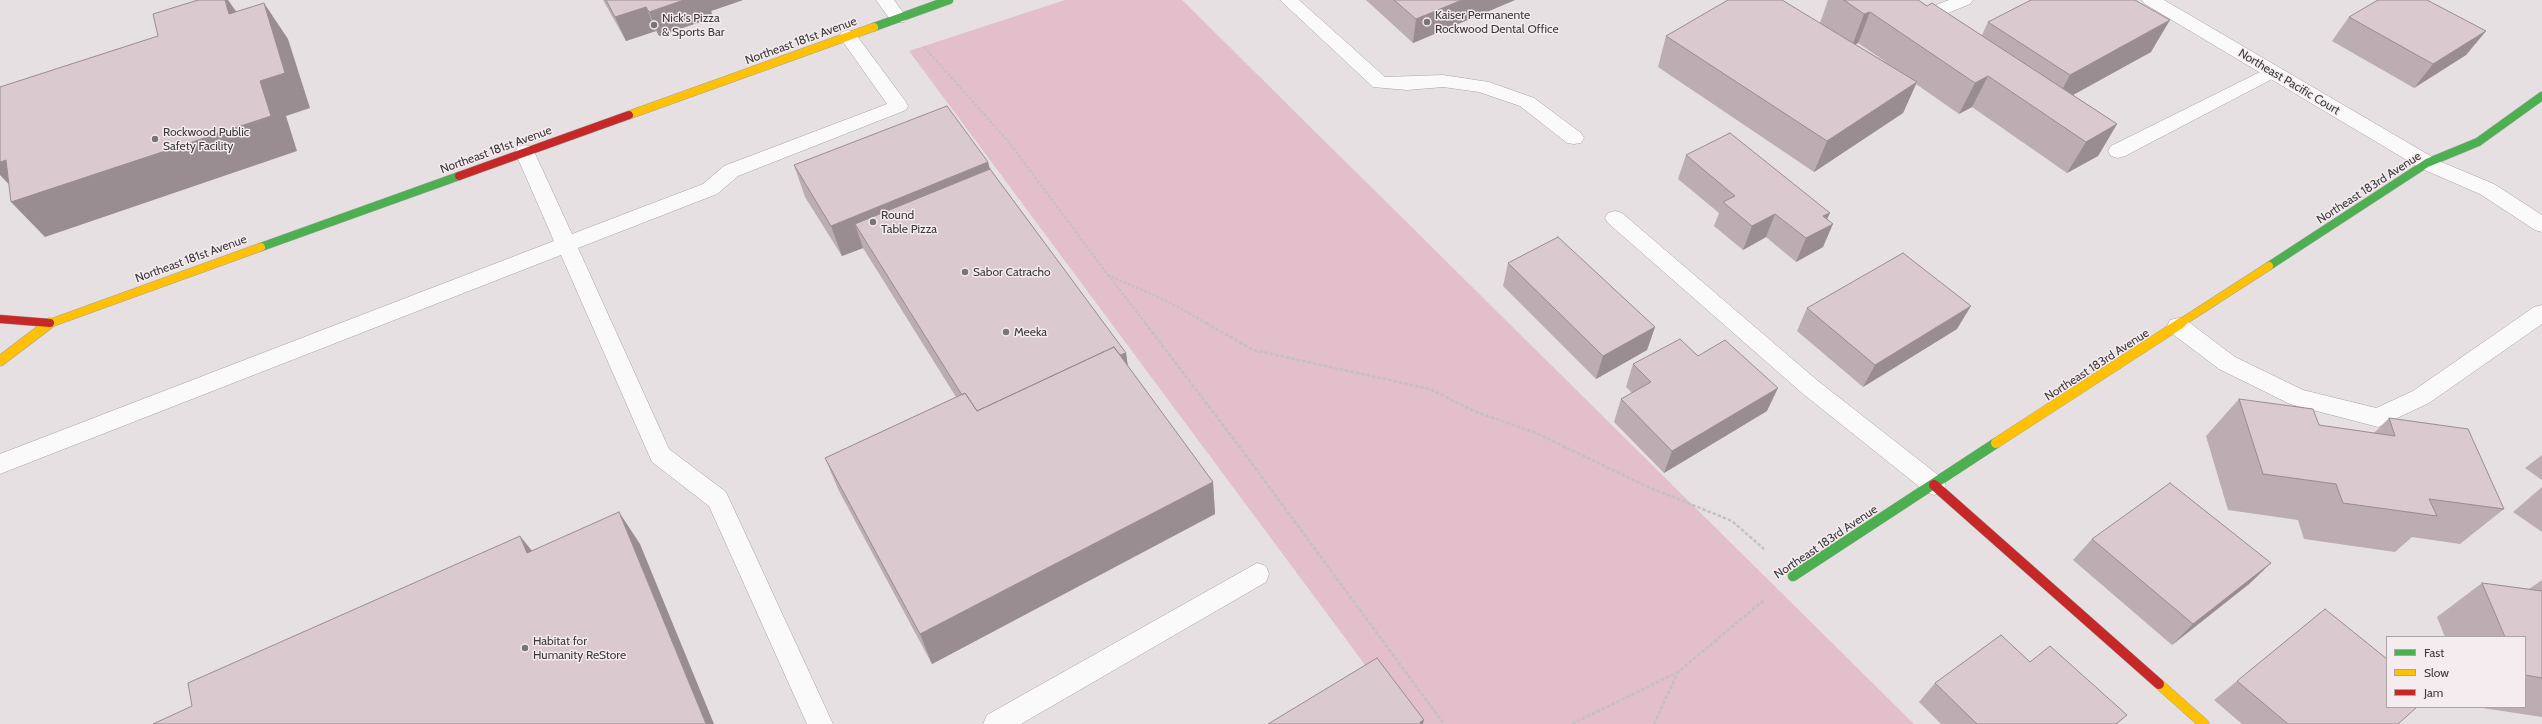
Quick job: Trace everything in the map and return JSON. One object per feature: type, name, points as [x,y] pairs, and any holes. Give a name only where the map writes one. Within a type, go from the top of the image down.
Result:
[{"type":"street","points":[[885,0],[898,18]]},
{"type":"street","name":"Northeast 181st Avenue","points":[[0,361],[50,323],[949,0]]},
{"type":"street","points":[[1289,0],[1380,83],[1407,84],[1443,81],[1482,86],[1527,102],[1574,138]]},
{"type":"street","points":[[1942,9],[1964,0]]},
{"type":"street","name":"Northeast Pacific Court","points":[[2151,0],[2427,163],[2487,189],[2542,225]]},
{"type":"street","points":[[0,464],[710,189],[731,171],[899,106],[848,36]]},
{"type":"street","points":[[2118,151],[2272,72]]},
{"type":"street","name":"Northeast 183rd Avenue","points":[[1793,576],[2427,163],[2478,142],[2542,96]]},
{"type":"street","points":[[525,152],[660,455],[718,499],[820,724]]},
{"type":"street","points":[[1615,218],[1810,387],[1934,485],[2204,724]]},
{"type":"street","points":[[2178,326],[2227,363],[2298,398],[2378,418],[2421,398],[2542,313]]},
{"type":"street","name":"Northeast 181st Avenue","points":[[0,318],[50,323]]},
{"type":"street","points":[[996,724],[1257,574]]},
{"type":"path","points":[[898,18],[1008,141],[1239,446],[1444,724]]},
{"type":"path","points":[[1108,275],[1168,301],[1253,350],[1430,389],[1476,412],[1534,432],[1646,486],[1732,521],[1793,576]]},
{"type":"path","name":"Northeast 183rd Avenue","points":[[1572,724],[1678,672],[1793,576]]},
{"type":"path","name":"Northeast 183rd Avenue","points":[[1654,724],[1678,672]]},
{"type":"shaded area","points":[[1065,0],[1182,0],[1914,724],[1409,724],[909,51]]},
{"type":"building","name":"Rockwood Public Safety Facility","points":[[198,0],[225,0],[229,14],[264,3],[285,73],[260,81],[271,116],[11,202],[6,160],[0,162],[0,87],[158,36],[153,14]]},
{"type":"building","points":[[606,0],[684,0],[649,12],[646,7],[615,17]]},
{"type":"building","points":[[1394,0],[1462,0],[1416,19]]},
{"type":"building","points":[[1728,0],[1782,0],[1917,82],[1827,141],[1666,36]]},
{"type":"building","points":[[1844,0],[1918,0],[1927,6],[1932,3],[2117,124],[2086,142],[1988,76],[1975,83],[1870,12],[1864,14]]},
{"type":"building","points":[[2031,0],[2135,0],[2170,20],[2070,75],[1988,22]]},
{"type":"building","points":[[2378,0],[2427,0],[2486,31],[2433,64],[2349,17]]},
{"type":"building","points":[[947,106],[988,162],[831,226],[794,165]]},
{"type":"building","points":[[1730,133],[1830,213],[1823,216],[1833,224],[1806,238],[1775,214],[1752,226],[1723,202],[1735,196],[1686,155]]},
{"type":"building","points":[[990,169],[1126,353],[1120,355],[1114,347],[977,411],[965,393],[962,395],[855,224]]},
{"type":"building","points":[[1558,237],[1655,327],[1603,356],[1508,263]]},
{"type":"building","points":[[1903,253],[1971,306],[1875,365],[1807,308]]},
{"type":"building","points":[[1680,339],[1698,356],[1725,340],[1778,388],[1672,451],[1621,399],[1651,382],[1633,364]]},
{"type":"building","points":[[1114,347],[1213,482],[920,634],[825,458],[965,393],[977,411]]},
{"type":"building","points":[[2239,399],[2313,409],[2319,425],[2395,436],[2389,418],[2468,429],[2504,509],[2429,499],[2437,516],[2343,503],[2336,484],[2263,474]]},
{"type":"building","points":[[2170,483],[2271,563],[2193,624],[2092,539]]},
{"type":"building","name":"Habitat for Humanity ReStore","points":[[619,512],[706,724],[153,724],[192,706],[188,683],[520,536],[527,553]]},
{"type":"building","points":[[2482,583],[2542,591],[2542,678],[2526,675],[2526,636],[2505,636]]},
{"type":"building","points":[[2325,609],[2386,658],[2386,708],[2416,708],[2398,724],[2288,724],[2237,681]]},
{"type":"building","points":[[2001,635],[2030,662],[2050,646],[2127,715],[2116,724],[1977,724],[1935,683]]},
{"type":"building","points":[[1377,658],[1424,720],[1420,722],[1421,724],[1268,724]]},
{"type":"traffic: fast","points":[[874,27],[949,0]]},
{"type":"traffic: fast","points":[[2269,266],[2427,163],[2478,142],[2542,96]]},
{"type":"traffic: fast","points":[[261,247],[459,176]]},
{"type":"traffic: fast","points":[[1793,576],[1996,443]]},
{"type":"traffic: slow","points":[[629,115],[874,27]]},
{"type":"traffic: slow","points":[[0,361],[50,323],[261,247]]},
{"type":"traffic: slow","points":[[1996,443],[2269,266]]},
{"type":"traffic: slow","points":[[2159,684],[2204,724]]},
{"type":"traffic: jam","points":[[459,176],[629,115]]},
{"type":"traffic: jam","points":[[0,319],[50,323]]},
{"type":"traffic: jam","points":[[1934,485],[2159,684]]},
{"type":"place","name":"Kaiser Permanente Rockwood Dental Office","points":[[1427,22]]},
{"type":"place","name":"Nick's Pizza & Sports Bar","points":[[654,25]]},
{"type":"place","name":"Rockwood Public Safety Facility","points":[[155,139]]},
{"type":"place","name":"Round Table Pizza","points":[[873,222]]},
{"type":"place","name":"Sabor Catracho","points":[[965,272]]},
{"type":"place","name":"Meeka","points":[[1006,332]]},
{"type":"place","name":"Habitat for Humanity ReStore","points":[[525,648]]}]
